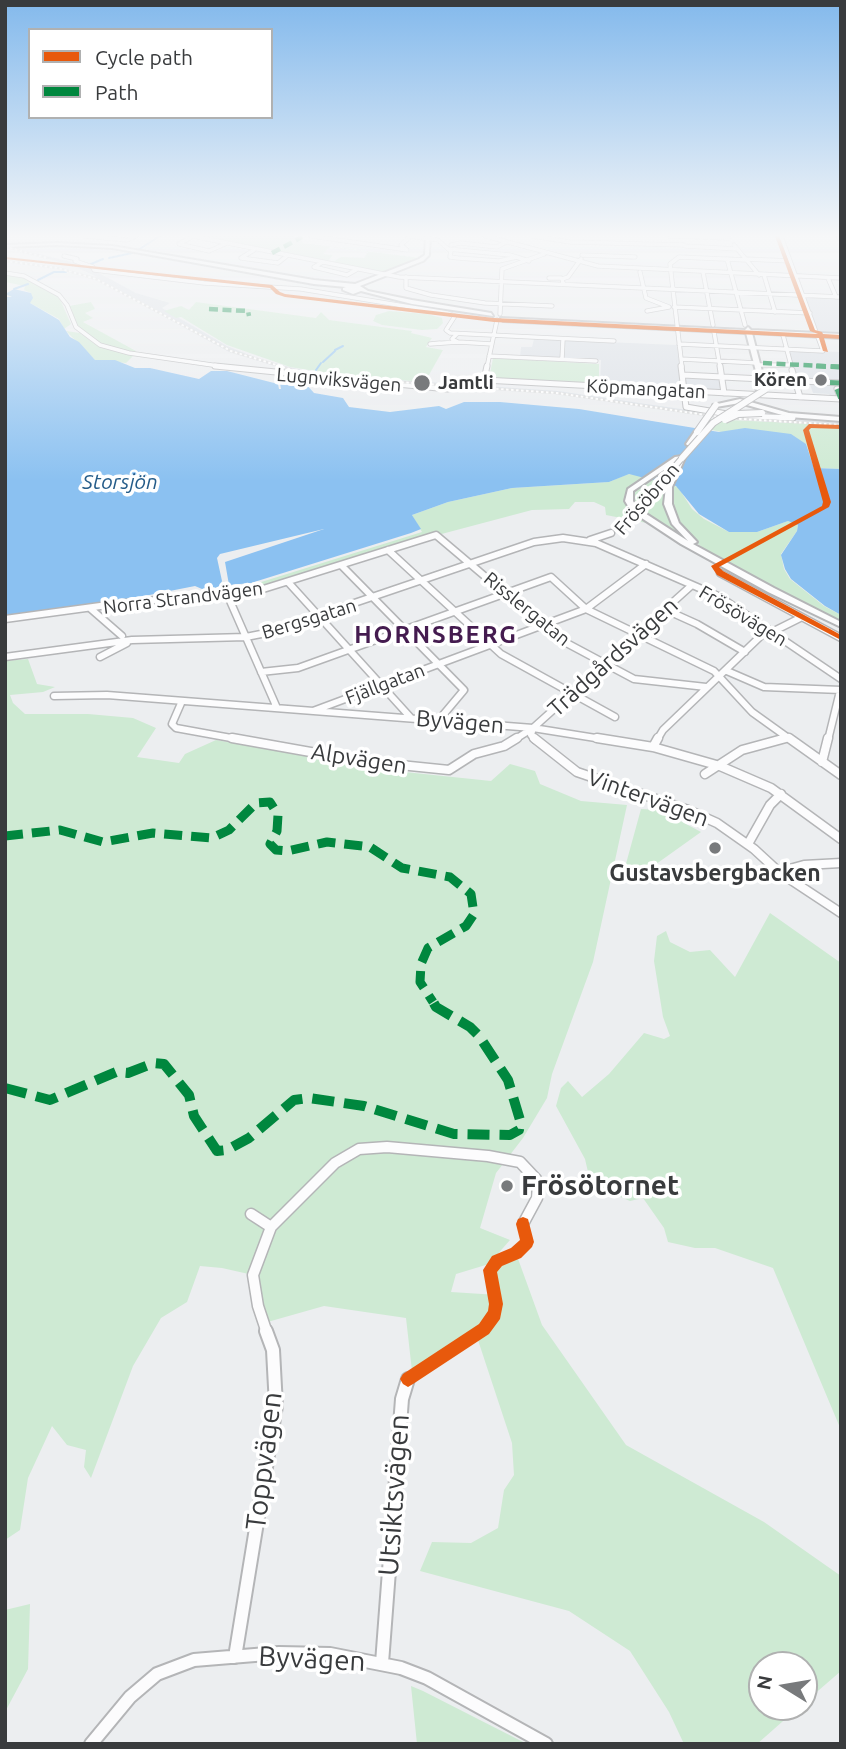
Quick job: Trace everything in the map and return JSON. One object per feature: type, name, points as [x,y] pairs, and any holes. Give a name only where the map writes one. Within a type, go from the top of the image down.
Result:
[{"type":"main road","points":[[508,318],[841,335]]},
{"type":"main road","points":[[751,330],[764,379],[762,389]]},
{"type":"main road","name":"Frösöbron","points":[[700,433],[762,389]]},
{"type":"main road","name":"Frösöbron","points":[[718,560],[689,538],[676,524],[668,499],[672,477],[679,458],[689,444],[715,417],[762,389]]},
{"type":"main road","points":[[723,393],[736,401],[783,414],[841,420]]},
{"type":"main road","name":"Frösöbron","points":[[718,560],[653,523],[634,509],[629,501],[630,490],[679,458],[700,433],[716,405],[722,401],[723,393]]},
{"type":"main road","points":[[716,405],[736,401]]},
{"type":"main road","points":[[689,444],[700,433],[731,417],[762,413],[793,418],[841,420]]},
{"type":"main road","points":[[718,560],[841,625]]},
{"type":"street","name":"Lugnviksvägen","points":[[71,318],[72,323],[84,335],[117,351],[257,372],[440,388],[454,386]]},
{"type":"street","points":[[452,318],[446,330],[448,333],[614,341]]},
{"type":"street","points":[[484,380],[497,318]]},
{"type":"street","points":[[675,318],[687,408],[743,416],[793,418]]},
{"type":"street","points":[[712,318],[713,325]]},
{"type":"street","points":[[745,318],[751,330]]},
{"type":"street","points":[[679,344],[823,351],[812,318]]},
{"type":"street","points":[[714,332],[723,393]]},
{"type":"street","points":[[457,334],[452,338],[458,342]]},
{"type":"street","points":[[783,335],[800,397]]},
{"type":"street","points":[[562,359],[563,339]]},
{"type":"street","points":[[440,343],[492,344]]},
{"type":"street","points":[[489,356],[596,361]]},
{"type":"street","points":[[681,359],[792,367]]},
{"type":"street","points":[[831,371],[841,399]]},
{"type":"street","points":[[683,375],[837,385]]},
{"type":"street","name":"Köpmangatan","points":[[454,386],[464,380],[484,380],[841,399]]},
{"type":"street","name":"Frösöbron","points":[[603,545],[679,458]]},
{"type":"street","points":[[587,540],[615,532],[614,546],[625,555]]},
{"type":"street","name":"Norra Strandvägen","points":[[5,619],[115,604],[260,590],[436,535]]},
{"type":"street","name":"Risslergatan","points":[[436,535],[559,639],[634,679],[706,687]]},
{"type":"street","name":"Bergsgatan","points":[[5,657],[132,640],[246,637],[280,631],[539,540],[563,538],[587,540],[603,545]]},
{"type":"street","name":"Frösövägen","points":[[603,545],[720,597],[841,678]]},
{"type":"street","points":[[388,550],[501,654],[615,717]]},
{"type":"street","name":"Fjällgatan","points":[[310,712],[586,609],[646,564]]},
{"type":"street","points":[[341,565],[464,690],[438,721]]},
{"type":"street","points":[[720,572],[841,638]]},
{"type":"street","points":[[261,672],[298,668],[547,578],[554,579],[586,609],[723,673],[764,687],[840,690],[822,762]]},
{"type":"street","points":[[288,582],[411,718]]},
{"type":"street","name":"Trädgårdsvägen","points":[[533,728],[692,585]]},
{"type":"street","points":[[227,594],[277,708]]},
{"type":"street","points":[[91,609],[122,636]]},
{"type":"street","points":[[666,610],[746,652]]},
{"type":"street","points":[[653,747],[663,730],[706,687],[770,631],[800,618]]},
{"type":"street","points":[[100,657],[132,640]]},
{"type":"street","points":[[723,673],[751,712],[841,775]]},
{"type":"street","name":"Byvägen","points":[[54,696],[86,694],[533,728],[653,747],[720,766],[781,794],[841,839]]},
{"type":"street","name":"Alpvägen","points":[[183,701],[172,724],[176,728],[361,761],[442,771],[453,769],[474,754],[505,746],[533,728]]},
{"type":"street","name":"Vintervägen","points":[[533,728],[531,735],[536,741],[577,772],[703,816],[734,833],[779,872],[841,913]]},
{"type":"street","points":[[705,774],[741,750],[786,738]]},
{"type":"street","points":[[748,844],[770,805],[781,794]]},
{"type":"street","points":[[779,872],[804,865],[841,863]]},
{"type":"street","name":"Toppvägen","points":[[235,1657],[276,1406],[273,1350],[258,1306],[254,1275],[271,1227],[335,1163],[359,1149],[387,1147],[488,1156],[520,1162],[536,1179],[538,1185],[537,1198],[523,1224]]},
{"type":"street","points":[[251,1214],[271,1227]]},
{"type":"street","name":"Utsiktsvägen","points":[[382,1663],[401,1399],[408,1379]]},
{"type":"street","name":"Byvägen","points":[[91,1744],[130,1697],[157,1674],[182,1662],[279,1653],[330,1654],[382,1663],[427,1678],[546,1744]]},
{"type":"shaded area","points":[[166,318],[178,318],[227,346],[259,359],[298,369],[356,377],[558,391],[694,411],[841,423],[841,426],[726,419],[557,394],[354,380],[294,372],[229,352]]},
{"type":"shaded area","points":[[813,318],[841,318],[841,332],[818,331]]},
{"type":"shaded area","points":[[534,339],[677,345],[681,375],[720,377],[723,392],[600,385],[601,360],[520,357],[521,347],[532,347]]},
{"type":"shaded area","points":[[788,350],[841,352],[841,399],[831,398],[829,394],[813,393],[809,382],[797,381]]},
{"type":"green space","points":[[56,318],[68,318],[71,324],[64,329]]},
{"type":"green space","points":[[73,318],[92,318],[83,322],[136,351],[134,353],[97,342],[74,322]]},
{"type":"green space","name":"Jamtli","points":[[182,318],[327,318],[412,331],[411,333],[432,338],[426,347],[443,350],[425,382],[340,375],[290,367],[227,345]]},
{"type":"green space","points":[[375,318],[441,318],[443,323],[437,329],[422,330],[382,325],[373,321]]},
{"type":"green space","points":[[66,331],[80,333],[98,346],[135,354],[126,363],[95,360]]},
{"type":"green space","points":[[493,358],[599,364],[599,385],[489,379]]},
{"type":"green space","points":[[706,419],[841,425],[841,469],[814,468],[806,444],[739,429],[726,433],[701,427]]},
{"type":"green space","points":[[628,474],[669,478],[665,506],[671,521],[694,545],[667,527],[606,515],[605,507],[594,502],[575,502],[569,509],[532,510],[434,536],[276,586],[229,592],[229,587],[258,583],[422,532],[412,515],[448,502],[512,488],[609,482]]},
{"type":"green space","points":[[671,485],[678,487],[692,509],[704,519],[729,532],[757,532],[788,521],[798,525],[797,531],[781,554],[784,569],[790,579],[824,606],[841,615],[841,620],[837,621],[786,595],[711,554],[693,540],[672,512]]},
{"type":"green space","points":[[28,659],[37,684],[55,687],[43,692],[10,695],[13,703],[25,714],[88,714],[133,718],[156,728],[137,757],[179,763],[185,754],[216,740],[395,771],[491,781],[510,764],[535,771],[540,784],[581,801],[627,805],[593,962],[552,1074],[547,1098],[523,1138],[496,1173],[480,1228],[510,1240],[489,1264],[456,1274],[451,1292],[498,1295],[496,1266],[517,1256],[542,1325],[626,1445],[764,1522],[841,1576],[841,1671],[818,1691],[818,1651],[748,1651],[748,1721],[783,1721],[757,1744],[684,1744],[669,1712],[630,1651],[569,1611],[420,1571],[432,1542],[471,1543],[498,1528],[504,1490],[514,1475],[512,1443],[474,1328],[412,1371],[406,1318],[324,1306],[264,1323],[253,1275],[200,1266],[187,1302],[161,1318],[133,1366],[91,1478],[84,1467],[86,1450],[67,1445],[52,1426],[28,1478],[20,1530],[5,1540],[5,661]]},
{"type":"green space","points":[[641,809],[660,810],[701,832],[652,867],[631,878],[624,871]]},
{"type":"green space","points":[[770,913],[841,963],[841,1430],[773,1268],[715,1248],[695,1248],[668,1242],[664,1228],[643,1198],[630,1201],[591,1185],[585,1159],[556,1106],[561,1088],[568,1081],[582,1097],[609,1074],[644,1033],[664,1039],[670,1036],[663,1017],[654,961],[657,936],[666,931],[670,942],[690,952],[710,950],[735,977]]},
{"type":"green space","points":[[30,1604],[28,1669],[5,1712],[5,1610]]},
{"type":"green space","points":[[411,1686],[423,1691],[527,1744],[417,1744]]},
{"type":"water","name":"Storsjön","points":[[5,318],[55,318],[70,337],[79,342],[95,360],[115,360],[135,368],[150,368],[199,379],[211,371],[227,371],[278,384],[279,389],[280,383],[297,381],[306,384],[314,393],[343,398],[349,407],[390,412],[439,406],[446,409],[464,402],[500,402],[579,409],[719,432],[745,428],[791,434],[806,444],[814,468],[841,469],[841,615],[791,579],[785,569],[781,555],[798,525],[788,521],[757,532],[729,532],[699,514],[676,486],[629,474],[609,482],[512,488],[448,502],[412,515],[421,529],[251,583],[229,585],[225,562],[324,529],[220,554],[217,558],[222,581],[220,586],[213,589],[195,586],[124,600],[5,615]]},
{"type":"waterway","points":[[335,350],[343,346]]},
{"type":"waterway","points":[[323,362],[335,351]]},
{"type":"waterway","points":[[316,370],[321,363]]},
{"type":"railway","points":[[168,318],[231,351],[296,371],[355,379],[557,393],[726,418],[841,425]]},
{"type":"marked path","points":[[763,363],[841,367]]},
{"type":"marked path","points":[[815,382],[841,383]]},
{"type":"marked path","points":[[837,389],[841,399]]},
{"type":"marked path","points":[[5,836],[60,830],[103,842],[153,833],[212,838],[229,830],[256,803],[264,801],[270,802],[278,815],[277,831],[270,844],[276,850],[287,851],[327,842],[351,843],[370,847],[402,868],[450,877],[471,894],[474,914],[466,926],[428,948],[421,964],[420,982],[436,1007],[470,1027],[479,1036],[508,1080],[520,1120],[519,1130],[510,1135],[454,1134],[364,1106],[309,1098],[294,1100],[249,1138],[227,1150],[217,1151],[194,1116],[189,1095],[164,1064],[154,1063],[128,1073],[116,1072],[50,1100],[5,1088]]},
{"type":"cycle path","points":[[474,318],[841,337]]},
{"type":"cycle path","points":[[808,318],[813,331],[820,333],[826,351]]},
{"type":"cycle path","points":[[841,427],[809,426],[806,430],[827,502],[825,507],[715,566],[720,573],[841,638]]},
{"type":"cycle path","points":[[408,1379],[484,1329],[495,1314],[496,1304],[490,1270],[497,1261],[516,1253],[527,1242],[523,1224]]},
{"type":"place","name":"Kören","points":[[821,380]]},
{"type":"place","name":"Jamtli","points":[[422,383]]},
{"type":"place","name":"Gustavsbergbacken","points":[[715,848]]},
{"type":"place","name":"Frösötornet","points":[[507,1186]]},
{"type":"district","name":"HORNSBERG","points":[[436,635]]}]
